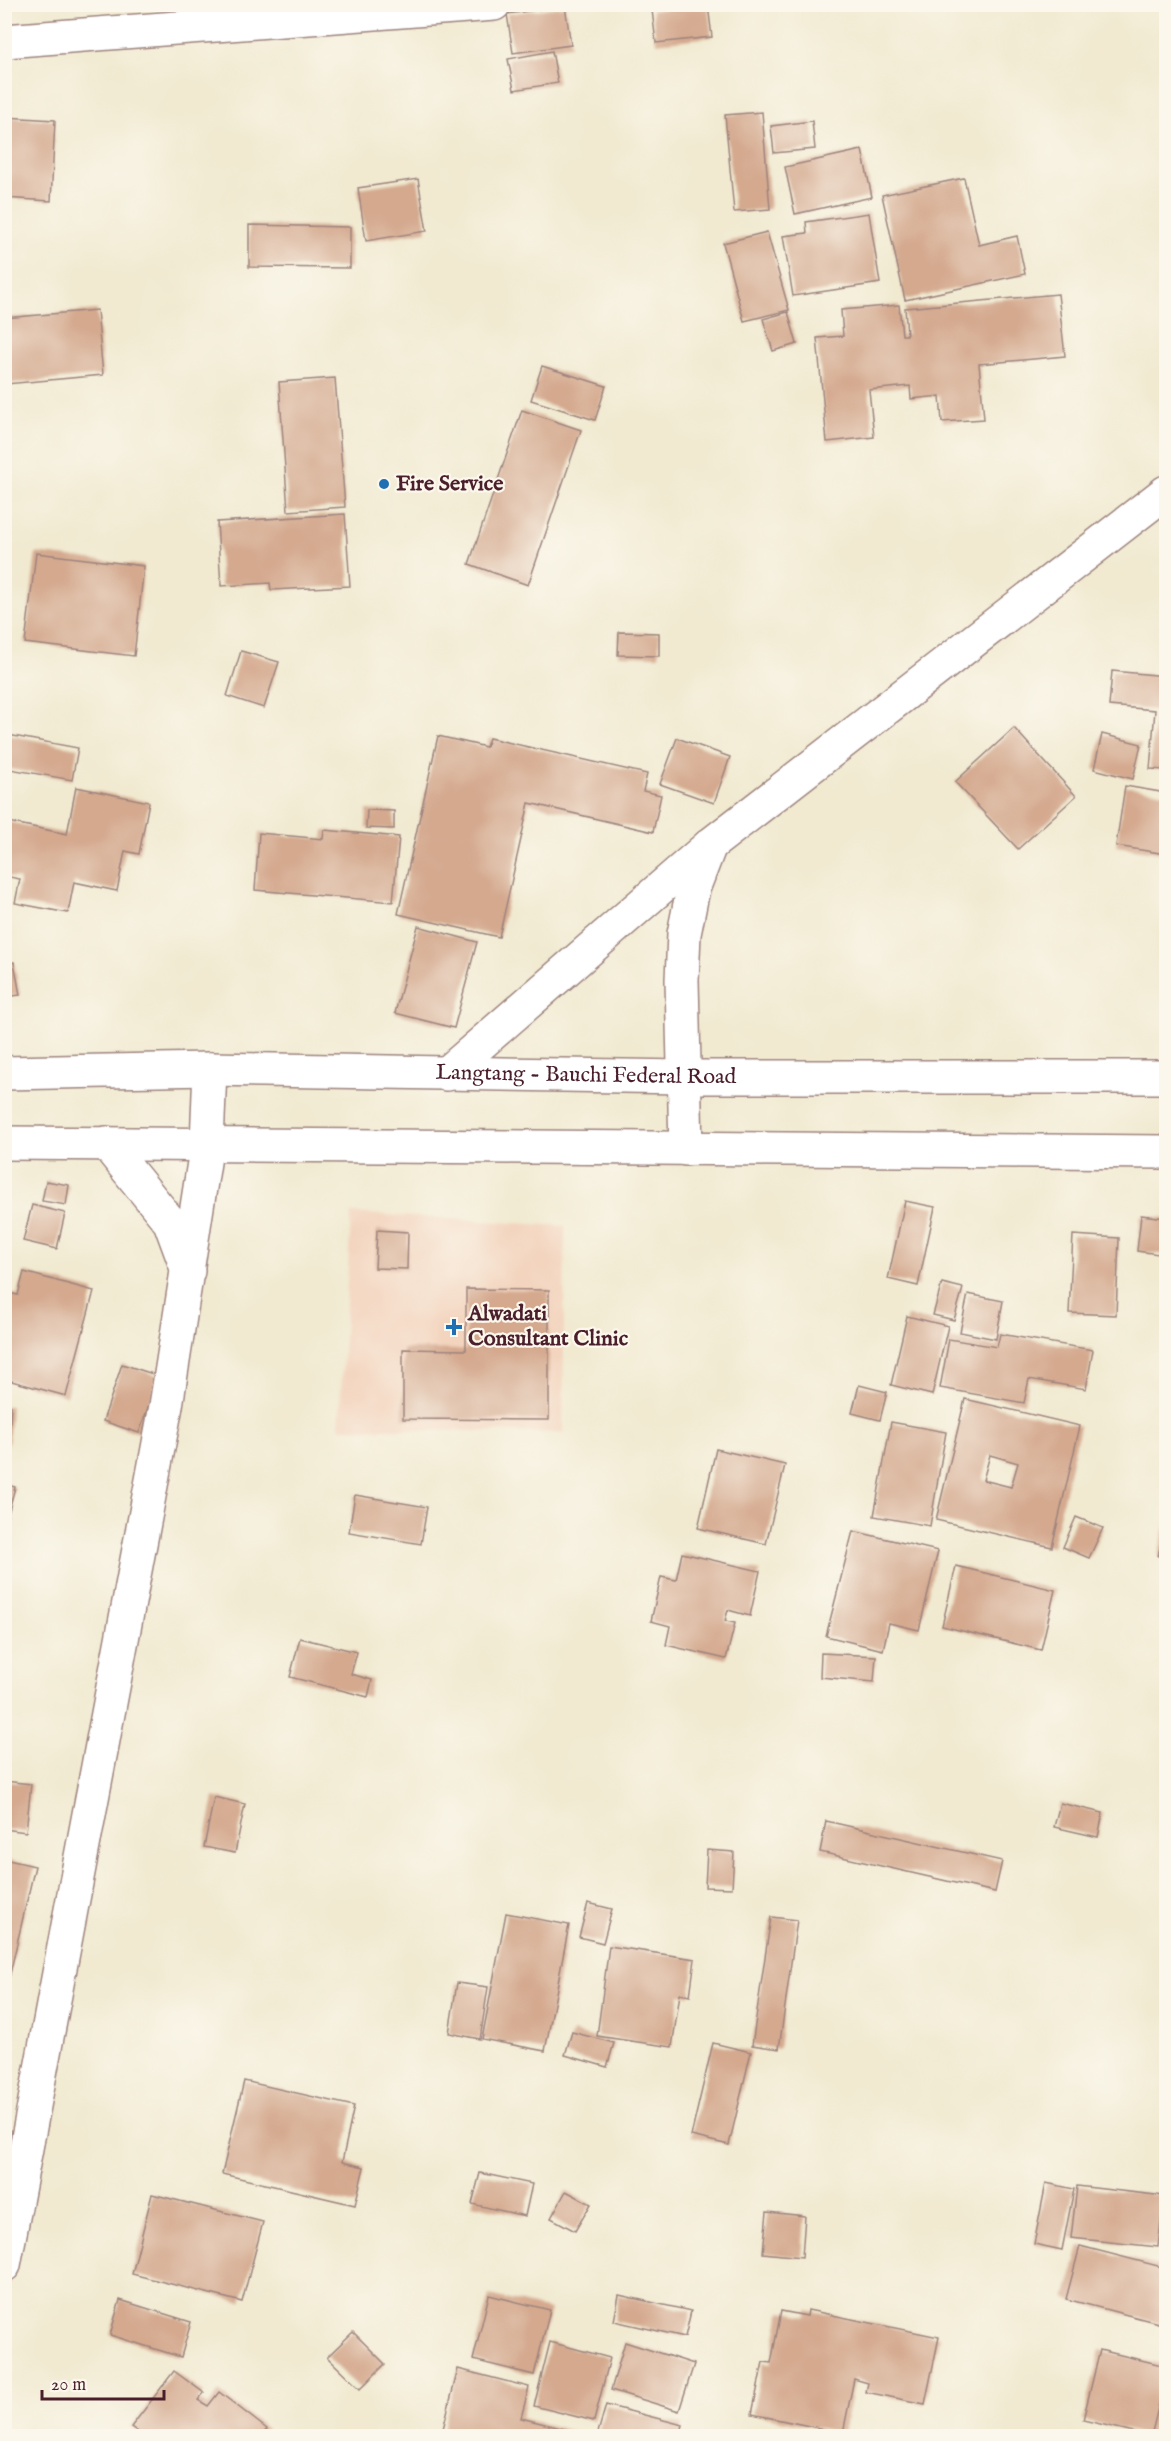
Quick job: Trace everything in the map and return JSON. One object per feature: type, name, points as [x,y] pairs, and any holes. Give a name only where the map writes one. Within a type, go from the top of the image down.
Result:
[{"type":"main road","points":[[4,41],[494,4]]},
{"type":"main road","points":[[446,1074],[710,845],[1167,492]]},
{"type":"main road","points":[[686,1149],[682,980],[684,934],[693,889],[710,845]]},
{"type":"main road","points":[[4,2265],[166,1406],[207,1143],[210,1069]]},
{"type":"main road","name":"Langtang - Bauchi Federal Road","points":[[4,1073],[210,1069],[684,1077],[1167,1077]]},
{"type":"main road","points":[[4,1143],[1167,1152]]},
{"type":"main road","points":[[106,1143],[170,1222],[188,1271]]},
{"type":"shaded area","name":"Alwadati Consultant Clinic","points":[[351,1213],[565,1226],[563,1433],[339,1428]]},
{"type":"building","points":[[708,5],[712,37],[656,43],[652,10]]},
{"type":"building","points":[[565,6],[571,45],[513,53],[507,14]]},
{"type":"building","points":[[552,51],[558,83],[514,90],[508,59]]},
{"type":"building","points":[[762,112],[770,209],[734,212],[725,115]]},
{"type":"building","points":[[5,117],[55,120],[51,201],[4,198]]},
{"type":"building","points":[[812,121],[815,149],[774,153],[771,126]]},
{"type":"building","points":[[862,150],[872,197],[795,214],[785,167]]},
{"type":"building","points":[[964,178],[979,245],[1017,236],[1025,274],[905,300],[882,195]]},
{"type":"building","points":[[418,179],[427,231],[366,241],[358,188]]},
{"type":"building","points":[[869,213],[880,283],[793,296],[783,236],[807,233],[806,222]]},
{"type":"building","points":[[249,225],[350,227],[350,268],[249,267]]},
{"type":"building","points":[[767,232],[789,310],[744,321],[723,243]]},
{"type":"building","points":[[1058,294],[1065,356],[979,364],[984,419],[942,422],[940,396],[911,399],[910,386],[869,390],[874,437],[827,442],[817,338],[843,336],[841,310],[899,305],[902,335],[907,335],[905,308]]},
{"type":"building","points":[[97,310],[103,375],[6,384],[4,318]]},
{"type":"building","points":[[788,312],[797,344],[773,351],[763,319]]},
{"type":"building","points":[[542,366],[606,386],[595,420],[531,400]]},
{"type":"building","points":[[335,378],[345,507],[288,511],[279,382]]},
{"type":"building","points":[[522,410],[581,430],[528,585],[469,564]]},
{"type":"building","points":[[345,514],[350,586],[271,590],[270,583],[221,586],[217,522]]},
{"type":"building","points":[[36,553],[144,566],[134,656],[25,643]]},
{"type":"building","points":[[619,632],[659,633],[659,656],[618,655]]},
{"type":"building","points":[[241,651],[279,662],[264,708],[227,696]]},
{"type":"building","points":[[1112,671],[1166,676],[1166,770],[1150,769],[1155,710],[1109,706]]},
{"type":"building","points":[[1014,728],[1076,796],[1018,849],[955,782]]},
{"type":"building","points":[[1102,734],[1141,744],[1133,779],[1094,769]]},
{"type":"building","points":[[8,735],[78,748],[72,780],[4,768]]},
{"type":"building","points":[[438,736],[486,747],[489,738],[647,774],[643,791],[661,795],[653,832],[529,803],[499,937],[398,914]]},
{"type":"building","points":[[677,738],[730,757],[714,803],[660,784]]},
{"type":"building","points":[[1125,786],[1166,793],[1166,854],[1116,846]]},
{"type":"building","points":[[76,787],[149,802],[139,854],[125,851],[117,891],[74,882],[68,913],[15,903],[20,879],[4,876],[4,839],[8,822],[67,834]]},
{"type":"building","points":[[367,810],[394,811],[394,829],[366,828]]},
{"type":"building","points":[[324,830],[399,837],[393,902],[255,890],[259,833],[323,839]]},
{"type":"building","points":[[418,926],[477,942],[454,1028],[395,1013]]},
{"type":"building","points":[[14,962],[20,995],[4,997],[4,963]]},
{"type":"building","points":[[46,1181],[69,1185],[66,1205],[42,1201]]},
{"type":"building","points":[[905,1201],[935,1207],[918,1286],[888,1279]]},
{"type":"building","points":[[32,1205],[65,1213],[57,1249],[23,1241]]},
{"type":"building","points":[[1141,1215],[1166,1218],[1166,1255],[1137,1251]]},
{"type":"building","points":[[377,1230],[408,1232],[407,1269],[375,1268]]},
{"type":"building","points":[[1073,1235],[1119,1238],[1116,1315],[1069,1313]]},
{"type":"building","points":[[24,1272],[94,1291],[66,1396],[4,1379],[4,1292],[18,1295]]},
{"type":"building","points":[[942,1283],[963,1288],[954,1320],[933,1315]]},
{"type":"building","points":[[466,1289],[549,1290],[549,1420],[403,1419],[403,1349],[466,1350]]},
{"type":"building","points":[[968,1294],[1003,1301],[996,1339],[960,1332]]},
{"type":"building","points":[[907,1316],[948,1326],[932,1395],[891,1385]]},
{"type":"building","points":[[1000,1334],[1093,1350],[1086,1389],[1029,1379],[1024,1403],[940,1388],[949,1339],[997,1347]]},
{"type":"building","points":[[122,1364],[159,1376],[139,1433],[103,1421]]},
{"type":"building","points":[[859,1385],[887,1392],[880,1420],[852,1413]]},
{"type":"building","points":[[965,1399],[1080,1426],[1052,1547],[936,1520]],"holes":[[[990,1455],[1018,1463],[1011,1487],[983,1480]]]},
{"type":"building","points":[[4,1406],[11,1406],[8,1446],[4,1445]]},
{"type":"building","points":[[891,1422],[946,1432],[930,1526],[874,1516]]},
{"type":"building","points":[[716,1449],[785,1465],[766,1544],[698,1528]]},
{"type":"building","points":[[4,1484],[15,1487],[5,1526],[4,1526]]},
{"type":"building","points":[[355,1495],[427,1507],[421,1544],[349,1532]]},
{"type":"building","points":[[1076,1517],[1103,1528],[1089,1558],[1063,1547]]},
{"type":"building","points":[[1166,1524],[1166,1558],[1158,1556]]},
{"type":"building","points":[[853,1531],[938,1551],[919,1630],[889,1623],[883,1650],[826,1636]]},
{"type":"building","points":[[682,1553],[760,1571],[750,1616],[728,1610],[725,1621],[735,1623],[726,1659],[666,1645],[670,1626],[651,1621],[661,1577],[676,1580]]},
{"type":"building","points":[[956,1566],[1055,1590],[1041,1650],[942,1626]]},
{"type":"building","points":[[300,1638],[357,1652],[351,1674],[372,1680],[368,1697],[290,1677]]},
{"type":"building","points":[[821,1653],[876,1656],[874,1682],[820,1677]]},
{"type":"building","points":[[4,1781],[31,1784],[26,1832],[4,1829]]},
{"type":"building","points":[[214,1797],[245,1804],[235,1853],[204,1847]]},
{"type":"building","points":[[1060,1803],[1103,1813],[1098,1837],[1054,1827]]},
{"type":"building","points":[[826,1821],[1002,1861],[995,1892],[820,1852]]},
{"type":"building","points":[[707,1850],[734,1852],[732,1888],[705,1887]]},
{"type":"building","points":[[4,1859],[35,1866],[9,1978],[4,1977]]},
{"type":"building","points":[[588,1903],[612,1909],[603,1943],[579,1937]]},
{"type":"building","points":[[506,1913],[569,1925],[545,2051],[482,2039]]},
{"type":"building","points":[[771,1917],[797,1920],[779,2049],[752,2045]]},
{"type":"building","points":[[609,1946],[695,1959],[690,1996],[680,1994],[672,2047],[597,2036]]},
{"type":"building","points":[[457,1983],[488,1987],[480,2039],[449,2033]]},
{"type":"building","points":[[572,2032],[614,2043],[607,2067],[565,2055]]},
{"type":"building","points":[[713,2043],[751,2052],[729,2145],[691,2136]]},
{"type":"building","points":[[244,2081],[354,2106],[342,2162],[364,2167],[355,2205],[222,2174]]},
{"type":"building","points":[[480,2173],[532,2184],[525,2216],[472,2204]]},
{"type":"building","points":[[1046,2183],[1074,2189],[1062,2250],[1034,2244]]},
{"type":"building","points":[[1077,2186],[1164,2196],[1158,2247],[1071,2238]]},
{"type":"building","points":[[566,2191],[591,2204],[575,2231],[551,2218]]},
{"type":"building","points":[[152,2194],[263,2222],[242,2302],[132,2274]]},
{"type":"building","points":[[767,2212],[805,2216],[802,2257],[763,2253]]},
{"type":"building","points":[[1080,2246],[1166,2268],[1166,2325],[1066,2299]]},
{"type":"building","points":[[489,2295],[550,2310],[534,2375],[473,2360]]},
{"type":"building","points":[[619,2295],[691,2311],[685,2337],[614,2321]]},
{"type":"building","points":[[120,2300],[191,2322],[181,2357],[110,2335]]},
{"type":"building","points":[[808,2310],[939,2337],[925,2404],[866,2392],[868,2383],[854,2379],[843,2433],[752,2414],[763,2362],[771,2363],[781,2311],[807,2316]]},
{"type":"building","points":[[353,2332],[385,2364],[360,2389],[327,2357]]},
{"type":"building","points":[[550,2342],[610,2358],[594,2421],[534,2406]]},
{"type":"building","points":[[625,2342],[694,2364],[679,2411],[611,2390]]},
{"type":"building","points":[[1100,2350],[1166,2366],[1166,2376],[1151,2436],[1083,2420]]},
{"type":"building","points":[[458,2369],[529,2387],[521,2418],[592,2436],[456,2436],[442,2433]]},
{"type":"building","points":[[174,2371],[204,2393],[198,2400],[208,2406],[219,2392],[267,2429],[261,2436],[144,2436],[131,2427]]},
{"type":"building","points":[[606,2405],[683,2425],[680,2436],[597,2436]]},
{"type":"place","name":"Fire Service","points":[[384,484]]},
{"type":"place","name":"Alwadati Consultant Clinic","points":[[454,1327]]}]
